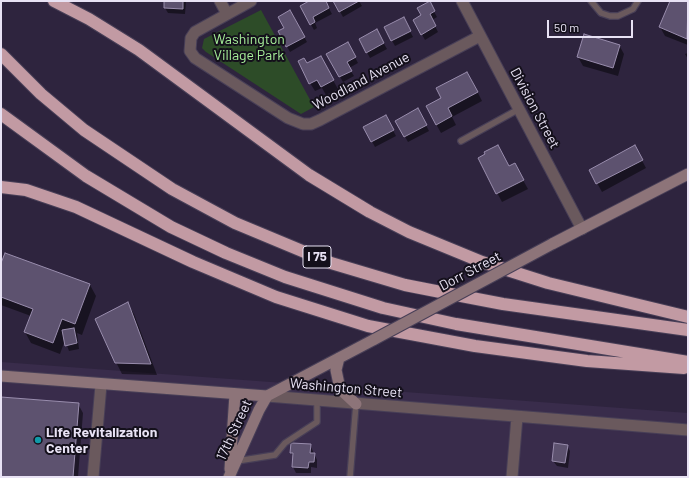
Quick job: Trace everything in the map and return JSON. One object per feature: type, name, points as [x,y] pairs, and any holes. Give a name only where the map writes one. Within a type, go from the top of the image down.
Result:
[{"type":"highway","points":[[54,1],[89,19],[140,50],[314,178],[370,212],[403,229],[482,262],[548,283],[688,317]]},
{"type":"highway","name":"I 75","points":[[1,54],[41,94],[84,130],[172,189],[235,223],[330,262],[405,285],[503,304],[688,330]]},
{"type":"highway","name":"I 75","points":[[1,114],[86,176],[171,227],[226,253],[285,277],[383,308],[456,324],[688,362]]},
{"type":"highway","points":[[1,187],[26,190],[76,206],[193,262],[276,297],[368,326],[475,346],[587,360],[688,369]]},
{"type":"main road","name":"Dorr Street","points":[[267,396],[552,244],[688,174]]},
{"type":"main road","points":[[339,358],[336,370],[340,389],[356,404]]},
{"type":"main road","name":"Washington Street","points":[[1,376],[101,385],[267,396]]},
{"type":"main road","name":"17th Street","points":[[234,462],[235,394]]},
{"type":"main road","name":"17th Street","points":[[229,477],[234,462],[267,396]]},
{"type":"street","points":[[220,1],[228,14],[251,1]]},
{"type":"street","name":"Division Street","points":[[462,1],[582,229]]},
{"type":"street","name":"Woodland Avenue","points":[[228,14],[195,32],[189,45],[190,51],[195,58],[295,122],[310,124],[480,36]]},
{"type":"street","points":[[93,477],[101,385]]},
{"type":"street","name":"Washington Street","points":[[267,396],[688,430]]},
{"type":"street","points":[[512,477],[517,417]]},
{"type":"lane","points":[[591,1],[601,13],[610,16],[618,16],[633,9],[638,1]]},
{"type":"lane","points":[[461,141],[519,109]]},
{"type":"lane","points":[[234,462],[275,455],[285,443],[317,422],[317,401]]},
{"type":"lane","points":[[350,477],[356,404]]},
{"type":"lane","points":[[229,477],[234,477]]},
{"type":"shaded area","points":[[1,362],[688,413],[688,477],[1,477]]},
{"type":"green space","name":"Washington Village Park","points":[[261,10],[314,107],[301,114],[202,48],[204,39]]},
{"type":"building","points":[[164,1],[183,1],[183,9],[164,8]]},
{"type":"building","points":[[309,1],[326,1],[329,8],[313,17],[315,22],[310,25],[300,6]]},
{"type":"building","points":[[333,1],[359,1],[339,12]]},
{"type":"building","points":[[430,1],[435,11],[430,14],[436,26],[421,35],[413,20],[421,15],[417,8]]},
{"type":"building","points":[[670,1],[688,1],[687,39],[659,27]]},
{"type":"building","points":[[290,10],[305,37],[286,47],[278,31],[284,28],[278,17]]},
{"type":"building","points":[[404,17],[411,31],[391,41],[384,27]]},
{"type":"building","points":[[377,29],[384,43],[366,53],[359,39]]},
{"type":"building","points":[[584,34],[620,45],[613,68],[577,57]]},
{"type":"building","points":[[348,42],[356,57],[347,62],[352,71],[339,77],[326,54]]},
{"type":"building","points":[[321,56],[334,80],[321,87],[317,80],[309,84],[298,61],[304,58],[307,63]]},
{"type":"building","points":[[467,72],[478,92],[448,108],[452,116],[436,125],[426,106],[441,98],[436,88]]},
{"type":"building","points":[[418,108],[427,125],[404,137],[395,121]]},
{"type":"building","points":[[386,115],[394,130],[371,142],[363,127]]},
{"type":"building","points":[[498,145],[509,166],[515,163],[524,180],[496,194],[478,158],[485,154],[484,152]]},
{"type":"building","points":[[635,145],[643,160],[596,184],[589,170]]},
{"type":"building","points":[[5,253],[90,284],[75,324],[62,319],[53,343],[24,332],[33,309],[1,297],[1,263]]},
{"type":"building","points":[[128,302],[151,364],[115,363],[95,319]]},
{"type":"building","points":[[74,328],[77,343],[65,346],[62,330]]},
{"type":"building","name":"Life Revitalization Center","points":[[1,397],[79,403],[73,477],[1,477]]},
{"type":"building","points":[[291,443],[311,444],[310,453],[315,453],[314,462],[309,462],[308,468],[292,467],[293,453],[290,453]]},
{"type":"building","points":[[554,443],[568,445],[565,463],[552,461]]},
{"type":"place","name":"Life Revitalization Center","points":[[38,440]]}]
